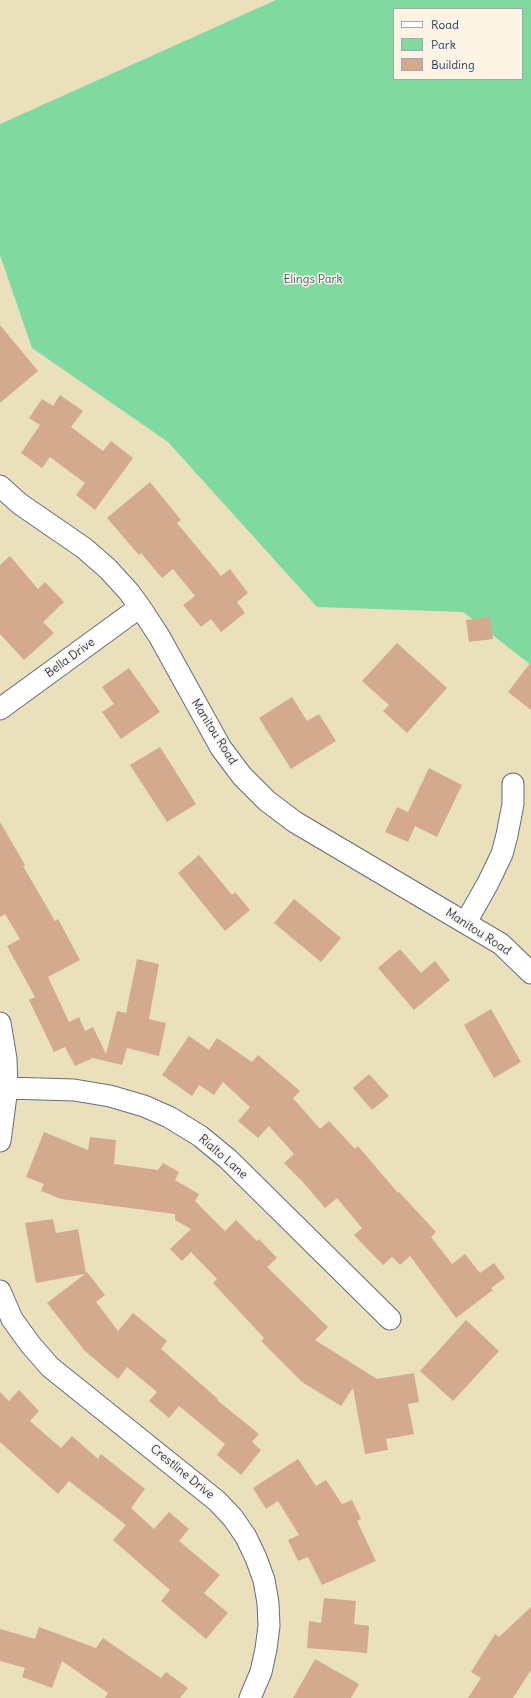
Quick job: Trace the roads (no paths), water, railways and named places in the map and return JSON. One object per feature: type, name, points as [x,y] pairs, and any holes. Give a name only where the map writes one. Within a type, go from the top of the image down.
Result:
[{"type":"street","name":"Manitou Road","points":[[0,486],[20,504],[84,548],[108,569],[140,607],[159,636],[221,748],[242,776],[267,801],[295,822],[466,922],[500,944],[531,972]]},
{"type":"street","name":"Bella Drive","points":[[0,709],[140,607]]},
{"type":"street","points":[[466,922],[488,884],[502,854],[513,804],[513,784]]},
{"type":"street","points":[[0,1022],[6,1059],[7,1088],[0,1141]]},
{"type":"street","name":"Rialto Lane","points":[[7,1088],[74,1090],[110,1096],[144,1106],[169,1118],[200,1136],[228,1159],[390,1319]]},
{"type":"street","name":"Crestline Drive","points":[[0,1291],[12,1319],[30,1344],[50,1367],[217,1500],[233,1518],[246,1537],[264,1580],[268,1603],[269,1626],[261,1672],[250,1698]]},
{"type":"park label","name":"Elings Park","points":[[313,280]]}]
